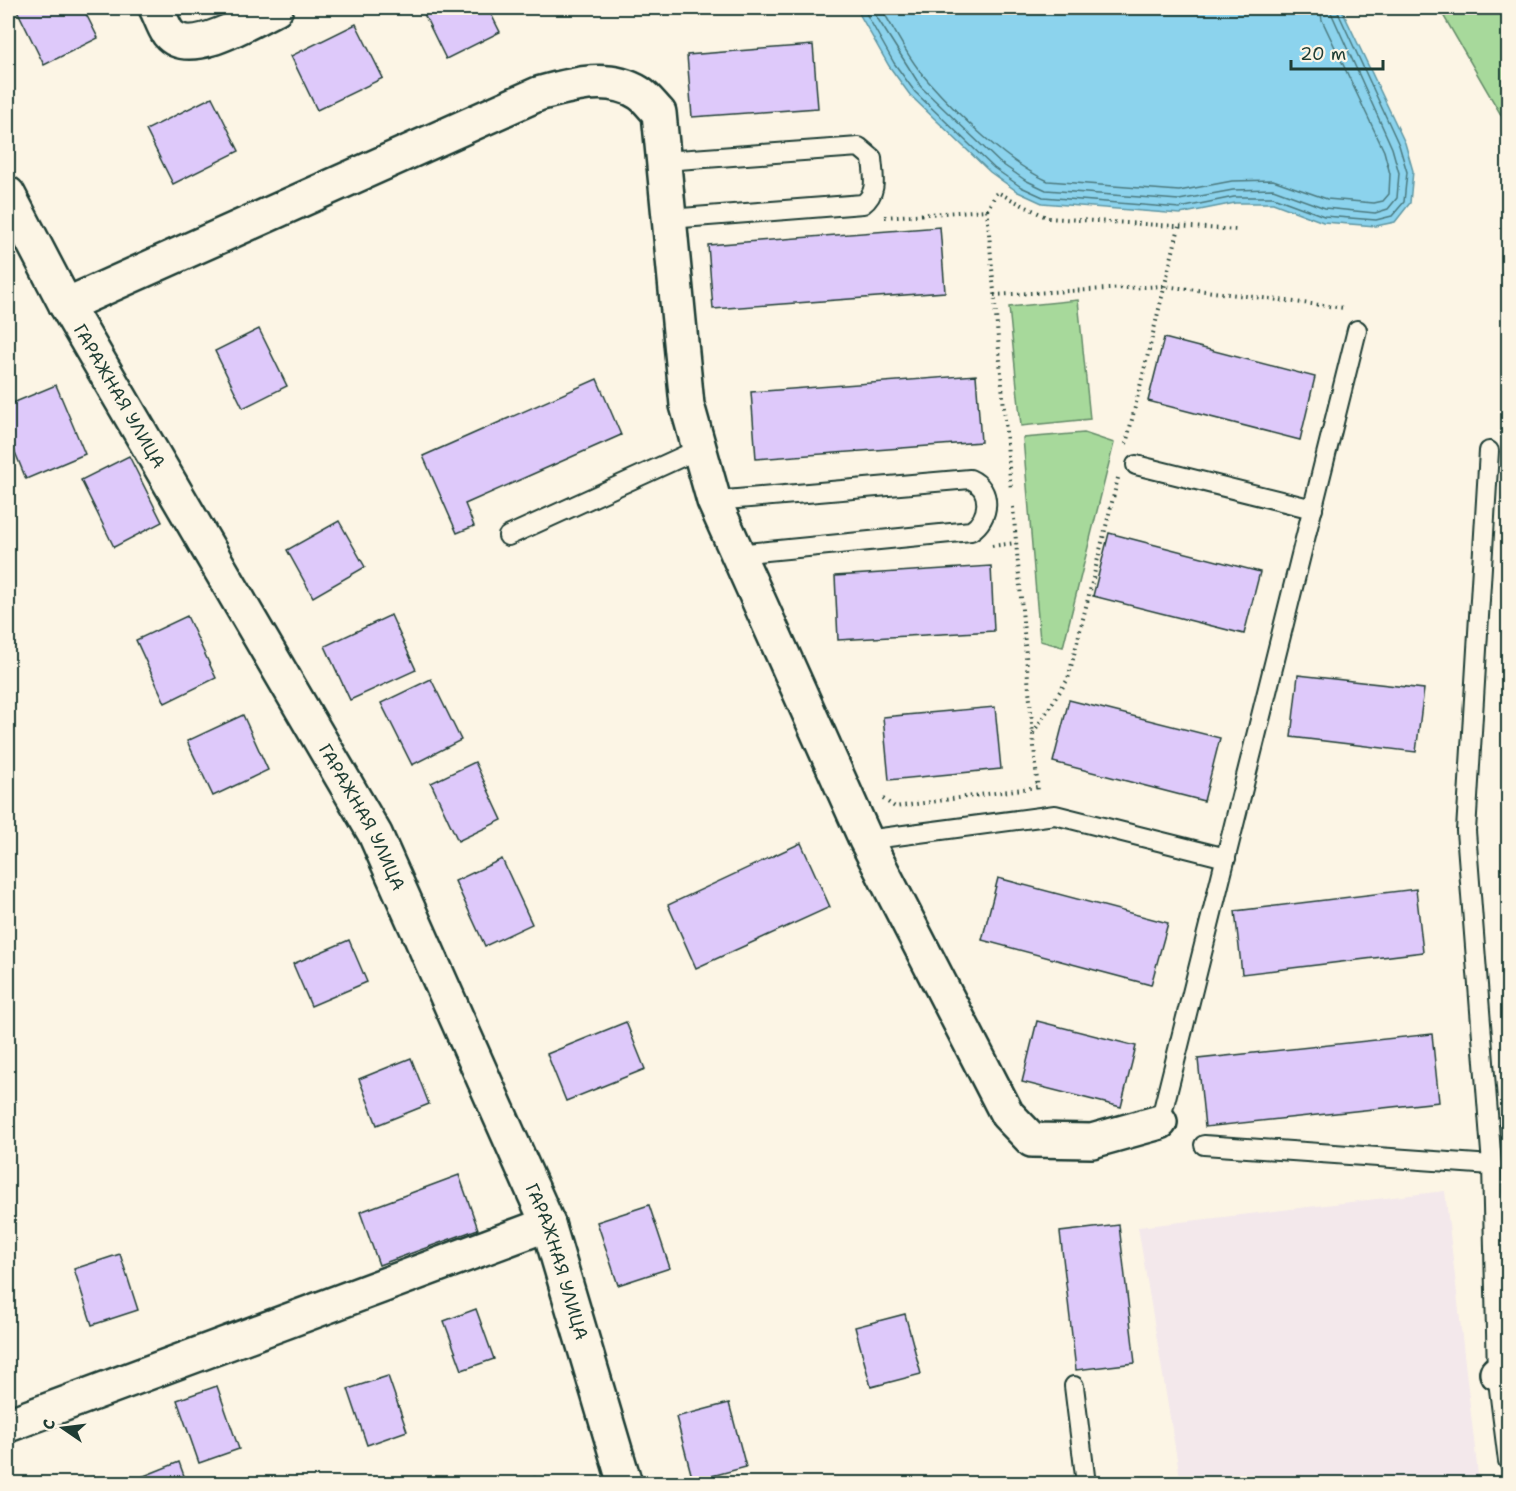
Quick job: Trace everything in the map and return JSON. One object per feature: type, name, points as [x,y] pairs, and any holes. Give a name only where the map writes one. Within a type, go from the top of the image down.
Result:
[{"type":"street","points":[[156,8],[168,32],[185,42],[195,43],[210,39],[276,8]]},
{"type":"street","points":[[66,305],[538,94],[572,85],[608,82],[640,94],[659,113],[687,405],[714,501],[866,840],[1007,1114],[1032,1140],[1092,1141],[1161,1122]]},
{"type":"street","name":"ГАРАЖНАЯ УЛИЦА","points":[[8,194],[66,305],[375,834],[548,1224],[625,1484]]},
{"type":"street","points":[[8,1425],[548,1224]]},
{"type":"lane","points":[[664,161],[859,147],[872,158],[874,189],[870,198],[863,204],[669,219]]},
{"type":"lane","points":[[1161,1122],[1357,330]]},
{"type":"lane","points":[[508,536],[699,449]]},
{"type":"lane","points":[[1489,451],[1466,831],[1492,1165],[1509,1461]]},
{"type":"lane","points":[[1128,468],[1313,509]]},
{"type":"lane","points":[[714,501],[970,479],[978,482],[985,491],[986,516],[980,525],[971,531],[737,554]]},
{"type":"lane","points":[[866,840],[1055,815],[1226,858]]},
{"type":"lane","points":[[1204,1145],[1492,1165]]},
{"type":"lane","points":[[1074,1386],[1086,1484]]},
{"type":"path","points":[[1040,817],[987,210],[998,192],[1048,218],[1239,230]]},
{"type":"path","points":[[881,218],[987,210]]},
{"type":"path","points":[[1125,448],[1179,227]]},
{"type":"path","points":[[994,295],[1164,286],[1344,308],[1357,330]]},
{"type":"path","points":[[1033,735],[1068,679],[1128,468]]},
{"type":"path","points":[[980,547],[1016,543]]},
{"type":"path","points":[[879,789],[884,800],[896,807],[1037,787]]},
{"type":"shaded area","points":[[1445,1191],[1479,1483],[1181,1483],[1138,1227]]},
{"type":"green space","points":[[1439,8],[1508,8],[1508,127]]},
{"type":"green space","points":[[1078,300],[1090,419],[1021,426],[1009,307]]},
{"type":"green space","points":[[1084,433],[1114,443],[1063,647],[1040,641],[1023,438]]},
{"type":"water","points":[[856,8],[1341,8],[1405,143],[1413,171],[1410,203],[1395,222],[1376,226],[1323,222],[1273,203],[1235,203],[1180,214],[1042,203],[1018,192],[990,172],[910,95],[889,66]]},
{"type":"building","points":[[16,8],[83,8],[98,38],[44,65]]},
{"type":"building","points":[[421,8],[488,8],[500,32],[446,59]]},
{"type":"building","points":[[356,24],[383,78],[317,110],[291,56]]},
{"type":"building","points":[[813,45],[818,108],[692,117],[687,55]]},
{"type":"building","points":[[212,97],[239,151],[173,184],[146,130]]},
{"type":"building","points":[[940,227],[945,292],[713,309],[708,245]]},
{"type":"building","points":[[259,329],[287,386],[243,408],[215,351]]},
{"type":"building","points":[[1164,338],[1315,377],[1300,440],[1148,401]]},
{"type":"building","points":[[976,375],[981,442],[756,459],[751,392]]},
{"type":"building","points":[[597,379],[621,435],[465,504],[474,526],[457,533],[423,456]]},
{"type":"building","points":[[56,385],[85,454],[26,479],[8,435],[8,405]]},
{"type":"building","points":[[129,456],[162,522],[114,547],[81,480]]},
{"type":"building","points":[[339,521],[365,567],[313,597],[287,550]]},
{"type":"building","points":[[1109,533],[1260,572],[1244,634],[1093,596]]},
{"type":"building","points":[[991,566],[994,631],[838,640],[835,576]]},
{"type":"building","points":[[391,615],[416,670],[350,700],[325,646]]},
{"type":"building","points":[[187,616],[216,678],[165,703],[136,640]]},
{"type":"building","points":[[1298,675],[1424,689],[1416,752],[1291,737]]},
{"type":"building","points":[[431,679],[461,740],[412,765],[381,703]]},
{"type":"building","points":[[1069,700],[1220,738],[1204,801],[1053,762]]},
{"type":"building","points":[[995,707],[1001,769],[889,780],[883,717]]},
{"type":"building","points":[[243,715],[268,770],[213,796],[187,741]]},
{"type":"building","points":[[475,762],[502,820],[458,841],[431,783]]},
{"type":"building","points":[[801,843],[830,907],[696,968],[668,905]]},
{"type":"building","points":[[502,859],[532,924],[485,946],[455,881]]},
{"type":"building","points":[[998,878],[1168,923],[1151,985],[982,940]]},
{"type":"building","points":[[1416,889],[1423,952],[1242,974],[1235,911]]},
{"type":"building","points":[[349,940],[367,982],[311,1006],[293,964]]},
{"type":"building","points":[[1037,1021],[1136,1046],[1121,1107],[1022,1082]]},
{"type":"building","points":[[626,1022],[645,1069],[566,1101],[547,1054]]},
{"type":"building","points":[[1432,1034],[1439,1102],[1205,1127],[1198,1059]]},
{"type":"building","points":[[411,1058],[429,1104],[377,1125],[359,1079]]},
{"type":"building","points":[[459,1175],[478,1229],[379,1265],[360,1212]]},
{"type":"building","points":[[649,1205],[670,1268],[618,1285],[597,1222]]},
{"type":"building","points":[[1119,1225],[1135,1363],[1076,1370],[1060,1232]]},
{"type":"building","points":[[120,1254],[138,1310],[92,1325],[74,1269]]},
{"type":"building","points":[[476,1309],[494,1359],[462,1370],[444,1321]]},
{"type":"building","points":[[905,1314],[921,1374],[871,1387],[855,1327]]},
{"type":"building","points":[[388,1376],[407,1431],[367,1445],[348,1389]]},
{"type":"building","points":[[217,1386],[239,1449],[199,1463],[177,1400]]},
{"type":"building","points":[[729,1403],[746,1467],[693,1481],[676,1417]]},
{"type":"building","points":[[179,1462],[187,1484],[124,1484]]},
{"type":"building","points":[[535,1477],[537,1484],[511,1484]]}]
